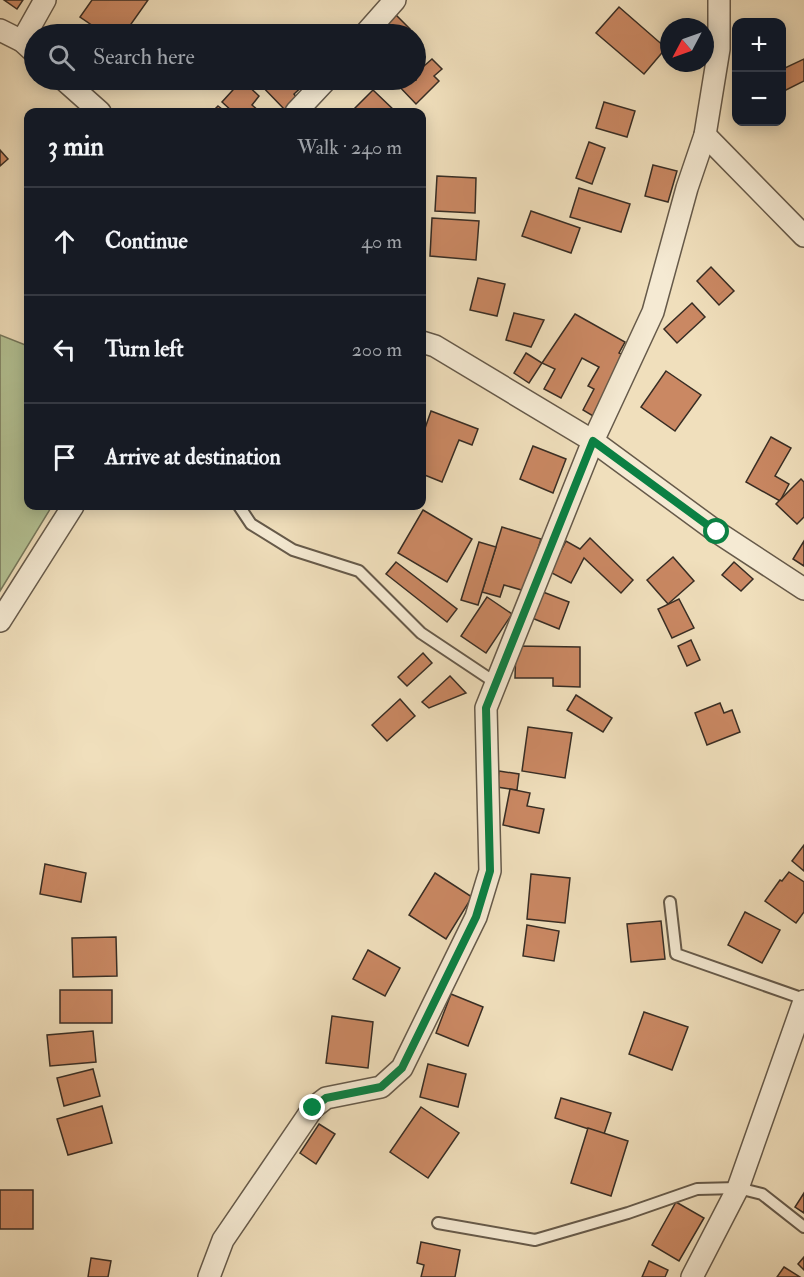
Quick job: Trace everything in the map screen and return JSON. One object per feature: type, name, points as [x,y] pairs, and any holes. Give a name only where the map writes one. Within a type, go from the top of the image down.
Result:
[{"type":"street","points":[[36,24],[45,0]]},
{"type":"street","points":[[374,24],[395,0]]},
{"type":"street","points":[[209,1277],[224,1240],[313,1108],[326,1098],[381,1087],[402,1068],[476,917],[490,871],[486,708],[593,441],[653,312],[687,188],[705,135],[719,49],[719,0]]},
{"type":"street","points":[[0,30],[24,45]]},
{"type":"street","points":[[75,90],[96,108]]},
{"type":"street","points":[[300,108],[317,90]]},
{"type":"street","points":[[705,135],[804,236]]},
{"type":"street","points":[[426,343],[435,346],[593,441],[717,532],[804,589]]},
{"type":"street","points":[[0,621],[70,510]]},
{"type":"street","points":[[692,1277],[738,1188],[804,1000]]},
{"type":"lane","points":[[242,510],[251,524],[293,550],[359,571],[421,633],[496,683]]},
{"type":"lane","points":[[670,902],[676,954],[804,1000]]},
{"type":"lane","points":[[438,1222],[535,1240],[628,1213],[697,1189],[738,1188],[762,1194],[804,1227]]},
{"type":"green space","points":[[0,335],[24,344],[24,510],[50,510],[0,591]]},
{"type":"building","points":[[4,0],[23,0],[17,9]]},
{"type":"building","points":[[92,0],[148,0],[131,24],[90,24],[80,17]]},
{"type":"building","points":[[619,7],[660,43],[660,55],[644,74],[596,33]]},
{"type":"building","points":[[394,13],[405,24],[383,24]]},
{"type":"building","points":[[432,59],[442,69],[434,76],[439,81],[416,104],[403,90],[426,90],[426,64]]},
{"type":"building","points":[[804,59],[804,81],[786,90],[786,68]]},
{"type":"building","points":[[233,90],[253,90],[259,96],[252,105],[256,108],[229,108],[222,102]]},
{"type":"building","points":[[266,90],[298,90],[294,94],[297,98],[287,108],[283,108]]},
{"type":"building","points":[[373,90],[392,108],[355,108]]},
{"type":"building","points":[[604,102],[635,111],[627,137],[596,128]]},
{"type":"building","points":[[589,142],[605,148],[592,184],[576,178]]},
{"type":"building","points":[[0,150],[8,159],[0,166]]},
{"type":"building","points":[[653,165],[677,171],[668,202],[645,196]]},
{"type":"building","points":[[437,176],[476,178],[475,213],[435,211]]},
{"type":"building","points":[[579,188],[630,204],[621,232],[570,217]]},
{"type":"building","points":[[531,211],[580,228],[571,253],[522,236]]},
{"type":"building","points":[[432,218],[479,221],[476,260],[430,256]]},
{"type":"building","points":[[711,267],[734,291],[719,305],[697,281]]},
{"type":"building","points":[[478,278],[505,284],[497,316],[470,310]]},
{"type":"building","points":[[692,303],[705,317],[677,343],[664,329]]},
{"type":"building","points":[[514,313],[544,320],[531,347],[506,340]]},
{"type":"building","points":[[575,314],[625,342],[619,353],[625,356],[593,416],[583,410],[594,389],[588,386],[599,367],[582,358],[561,398],[544,389],[555,369],[542,363]]},
{"type":"building","points":[[526,353],[542,363],[529,383],[514,373]]},
{"type":"building","points":[[666,371],[701,395],[675,431],[641,407]]},
{"type":"building","points":[[431,411],[478,429],[472,445],[459,440],[442,482],[426,476],[426,425]]},
{"type":"building","points":[[771,437],[791,448],[775,476],[789,484],[780,501],[746,482]]},
{"type":"building","points":[[533,446],[566,459],[553,493],[520,479]]},
{"type":"building","points":[[801,479],[804,482],[804,517],[797,524],[776,504]]},
{"type":"building","points":[[423,510],[472,539],[447,582],[398,553]]},
{"type":"building","points":[[502,527],[541,539],[525,591],[504,585],[500,597],[482,592]]},
{"type":"building","points":[[590,538],[633,580],[621,593],[584,558],[571,583],[550,572],[566,541],[580,549]]},
{"type":"building","points":[[804,541],[804,566],[793,559]]},
{"type":"building","points":[[479,542],[496,547],[478,605],[461,600]]},
{"type":"building","points":[[673,557],[694,581],[668,604],[647,580]]},
{"type":"building","points":[[396,562],[457,609],[447,622],[386,574]]},
{"type":"building","points":[[734,562],[753,579],[741,591],[722,575]]},
{"type":"building","points":[[543,592],[569,602],[559,629],[532,618]]},
{"type":"building","points":[[487,597],[512,614],[486,653],[461,636]]},
{"type":"building","points":[[679,599],[694,628],[672,638],[658,609]]},
{"type":"building","points":[[691,640],[700,660],[687,666],[678,646]]},
{"type":"building","points":[[516,646],[580,647],[580,687],[553,686],[553,678],[515,678]]},
{"type":"building","points":[[423,653],[432,663],[407,686],[398,677]]},
{"type":"building","points":[[450,676],[466,693],[429,708],[422,702]]},
{"type":"building","points":[[576,695],[612,718],[603,732],[567,710]]},
{"type":"building","points":[[400,699],[415,716],[387,741],[372,725]]},
{"type":"building","points":[[720,703],[724,713],[732,710],[740,732],[707,745],[695,713]]},
{"type":"building","points":[[528,727],[572,733],[565,778],[522,771]]},
{"type":"building","points":[[499,771],[519,774],[517,790],[497,787]]},
{"type":"building","points":[[510,789],[530,793],[527,806],[544,809],[539,833],[503,825]]},
{"type":"building","points":[[804,845],[804,871],[792,861]]},
{"type":"building","points":[[45,864],[86,873],[81,902],[40,894]]},
{"type":"building","points":[[789,872],[804,882],[804,912],[796,923],[765,901],[780,880],[782,881]]},
{"type":"building","points":[[435,873],[472,897],[446,939],[409,915]]},
{"type":"building","points":[[531,874],[570,878],[565,923],[527,919]]},
{"type":"building","points":[[745,912],[780,930],[762,963],[728,945]]},
{"type":"building","points":[[661,921],[665,959],[631,962],[627,924]]},
{"type":"building","points":[[527,925],[559,931],[554,961],[523,956]]},
{"type":"building","points":[[116,937],[117,976],[73,977],[72,938]]},
{"type":"building","points":[[368,950],[400,968],[385,996],[353,979]]},
{"type":"building","points":[[60,990],[112,990],[112,1023],[60,1023]]},
{"type":"building","points":[[451,994],[483,1007],[468,1046],[436,1033]]},
{"type":"building","points":[[644,1012],[688,1027],[672,1070],[629,1054]]},
{"type":"building","points":[[332,1016],[373,1022],[368,1068],[326,1063]]},
{"type":"building","points":[[93,1031],[96,1062],[50,1066],[47,1035]]},
{"type":"building","points":[[428,1064],[466,1074],[458,1107],[420,1097]]},
{"type":"building","points":[[93,1069],[100,1096],[64,1106],[57,1078]]},
{"type":"building","points":[[561,1098],[611,1113],[604,1134],[555,1118]]},
{"type":"building","points":[[102,1106],[112,1143],[68,1155],[57,1119]]},
{"type":"building","points":[[421,1107],[459,1133],[428,1178],[390,1152]]},
{"type":"building","points":[[319,1124],[335,1134],[316,1164],[300,1153]]},
{"type":"building","points":[[588,1128],[628,1141],[611,1196],[571,1183]]},
{"type":"building","points":[[0,1190],[33,1190],[33,1229],[0,1229]]},
{"type":"building","points":[[804,1193],[804,1213],[795,1207]]},
{"type":"building","points":[[676,1202],[704,1218],[679,1261],[652,1245]]},
{"type":"building","points":[[421,1242],[460,1250],[455,1277],[421,1277],[424,1265],[417,1263]]},
{"type":"building","points":[[804,1257],[804,1270],[798,1264]]},
{"type":"building","points":[[91,1258],[111,1261],[108,1277],[88,1277]]},
{"type":"building","points":[[649,1261],[668,1270],[665,1277],[642,1277]]},
{"type":"building","points":[[784,1267],[800,1277],[777,1277]]},
{"type":"route","points":[[313,1108],[326,1098],[381,1087],[402,1068],[476,917],[490,871],[486,708],[593,441],[717,532]]}]
